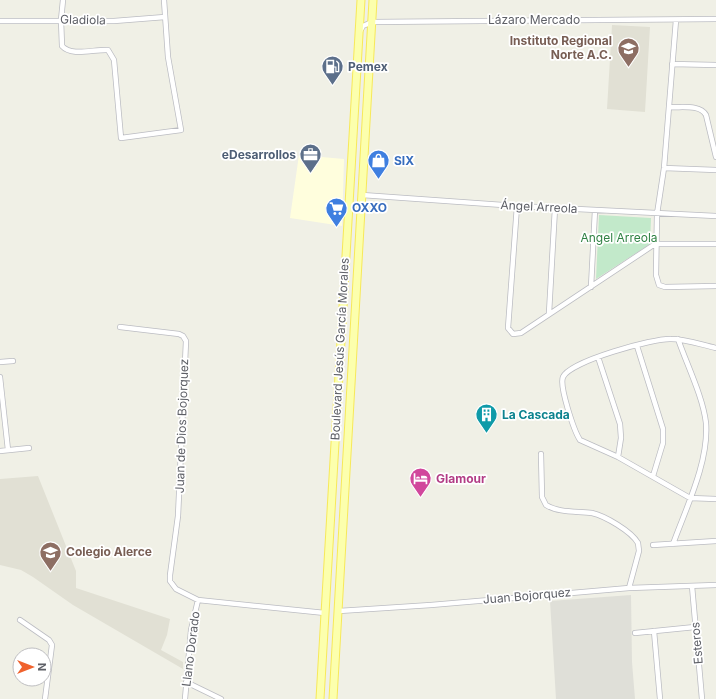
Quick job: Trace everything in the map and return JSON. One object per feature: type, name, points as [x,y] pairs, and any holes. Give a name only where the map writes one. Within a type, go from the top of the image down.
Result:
[{"type":"main road","name":"Boulevard Jesús García Morales","points":[[320,699],[361,0]]},
{"type":"main road","name":"Boulevard Jesús García Morales","points":[[333,699],[373,0]]},
{"type":"main road","points":[[346,239],[360,241]]},
{"type":"street","points":[[63,0],[61,20],[62,46],[71,52],[101,49],[108,50],[114,60],[121,138],[181,130],[169,70],[164,0]]},
{"type":"street","name":"Gladiola","points":[[0,20],[114,21],[165,17]]},
{"type":"street","name":"Lázaro Mercado","points":[[372,22],[716,19]]},
{"type":"street","points":[[676,20],[664,168],[657,214],[655,244],[656,275],[659,284],[665,287],[716,286]]},
{"type":"street","points":[[359,34],[363,26],[372,22]]},
{"type":"street","points":[[672,64],[716,65]]},
{"type":"street","points":[[669,107],[699,108],[704,110],[716,157]]},
{"type":"street","points":[[664,168],[716,170]]},
{"type":"street","name":"Ángel Arreola","points":[[362,195],[517,206],[716,216]]},
{"type":"street","points":[[517,206],[508,328],[513,334],[520,333],[655,244],[716,244]]},
{"type":"street","points":[[550,313],[555,208]]},
{"type":"street","points":[[591,287],[595,210]]},
{"type":"street","name":"Juan de Dios Bojorquez","points":[[120,327],[179,334],[183,336],[186,341],[178,516],[170,581],[176,589],[198,600]]},
{"type":"street","points":[[673,544],[703,457],[706,424],[703,408],[678,339]]},
{"type":"street","points":[[716,348],[678,339],[657,341],[598,356],[565,374],[561,385],[580,440],[618,457],[690,498],[716,499]]},
{"type":"street","points":[[637,346],[662,430],[663,443],[653,476]]},
{"type":"street","points":[[598,356],[620,424],[621,438],[618,457]]},
{"type":"street","points":[[0,362],[13,361]]},
{"type":"street","points":[[0,377],[8,450]]},
{"type":"street","points":[[0,451],[29,448]]},
{"type":"street","points":[[541,454],[542,496],[546,505],[555,509],[600,515],[620,527],[638,543],[639,551],[629,588]]},
{"type":"street","points":[[653,545],[716,540]]},
{"type":"street","name":"Juan Bojorquez","points":[[339,611],[431,605],[629,588],[716,585]]},
{"type":"street","name":"Esteros","points":[[692,586],[702,699]]},
{"type":"street","points":[[198,600],[325,613]]},
{"type":"street","name":"Llano Dorado","points":[[186,699],[186,682],[191,630],[198,600]]},
{"type":"street","points":[[20,620],[49,640],[52,645],[45,699]]},
{"type":"street","points":[[635,633],[695,627]]},
{"type":"street","points":[[654,631],[660,699]]},
{"type":"street","points":[[186,682],[221,699]]},
{"type":"shaded area","name":"Instituto Regional Norte A.C.","points":[[612,25],[650,27],[645,112],[607,109]]},
{"type":"shaded area","points":[[299,155],[344,159],[342,226],[290,218]]},
{"type":"shaded area","name":"Colegio Alerce","points":[[38,476],[76,571],[76,588],[170,619],[167,635],[161,650],[183,662],[183,669],[73,605],[21,570],[0,565],[0,479]]},
{"type":"shaded area","points":[[631,595],[632,662],[635,699],[556,699],[550,601]]},
{"type":"green space","name":"Angel Arreola","points":[[599,215],[651,218],[650,244],[596,279]]},
{"type":"place","name":"Instituto Regional Norte A.C.","points":[[628,68]]},
{"type":"place","name":"Pemex","points":[[333,86]]},
{"type":"place","name":"eDesarrollos","points":[[311,174]]},
{"type":"place","name":"SIX","points":[[379,180]]},
{"type":"place","name":"OXXO","points":[[336,228]]},
{"type":"place","name":"La Cascada","points":[[486,434]]},
{"type":"place","name":"Glamour","points":[[421,498]]},
{"type":"place","name":"Colegio Alerce","points":[[50,572]]}]
